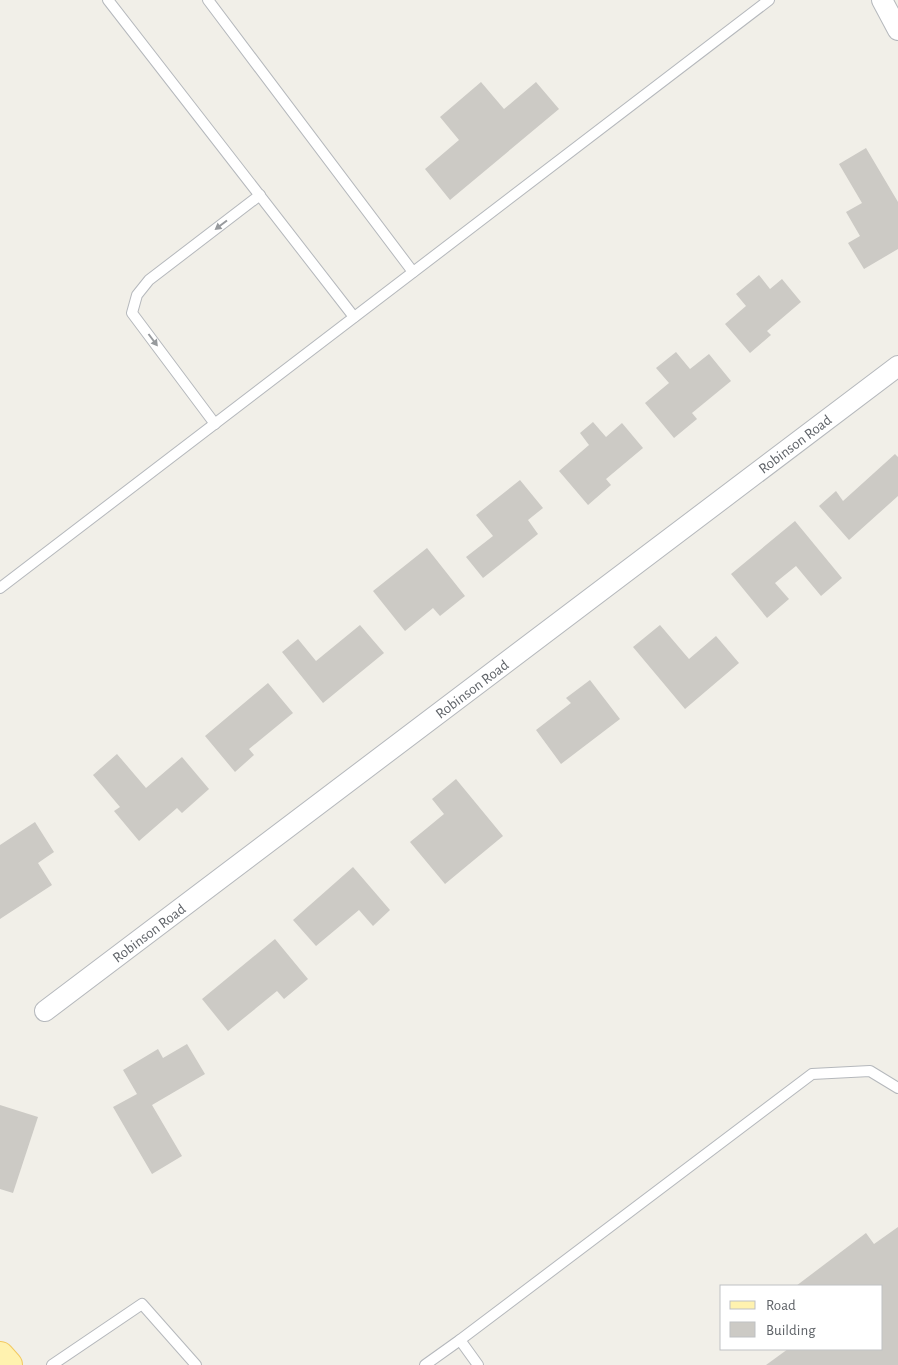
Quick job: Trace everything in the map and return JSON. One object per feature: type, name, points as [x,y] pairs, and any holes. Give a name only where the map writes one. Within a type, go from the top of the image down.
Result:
[{"type":"main road","points":[[0,1356],[8,1365]]},
{"type":"street","points":[[882,0],[898,30]]},
{"type":"street","name":"Robinson Road","points":[[46,1011],[898,366]]},
{"type":"lane","points":[[108,0],[354,317]]},
{"type":"lane","points":[[208,0],[413,272]]},
{"type":"lane","points":[[0,588],[768,0]]},
{"type":"lane","points":[[215,424],[132,313],[137,295],[149,280],[260,195]]},
{"type":"lane","points":[[425,1365],[812,1074],[870,1071],[898,1088]]},
{"type":"lane","points":[[52,1365],[142,1304],[196,1365]]},
{"type":"lane","points":[[460,1340],[478,1365]]},
{"type":"building","points":[[481,82],[504,109],[536,82],[559,109],[450,200],[425,169],[459,140],[440,117]]},
{"type":"building","points":[[866,148],[898,202],[898,249],[864,269],[848,243],[860,236],[846,212],[862,203],[839,164]]},
{"type":"building","points":[[759,275],[770,289],[782,279],[801,302],[767,331],[771,335],[750,353],[725,324],[746,306],[736,294]]},
{"type":"building","points":[[676,352],[690,369],[709,354],[731,381],[692,413],[697,419],[674,438],[645,403],[669,383],[656,368]]},
{"type":"building","points":[[593,422],[606,437],[622,423],[643,448],[606,479],[611,485],[588,505],[559,471],[589,445],[580,433]]},
{"type":"building","points":[[895,454],[898,457],[898,496],[849,540],[819,506],[836,491],[843,501]]},
{"type":"building","points":[[520,480],[543,508],[528,520],[538,534],[483,578],[466,557],[493,536],[476,515]]},
{"type":"building","points":[[795,521],[842,578],[821,596],[796,566],[775,583],[789,599],[767,618],[731,574]]},
{"type":"building","points":[[427,548],[465,596],[440,616],[433,608],[405,631],[373,591]]},
{"type":"building","points":[[360,625],[384,653],[323,703],[282,652],[298,639],[316,661]]},
{"type":"building","points":[[660,625],[689,659],[716,636],[739,663],[685,709],[633,647]]},
{"type":"building","points":[[590,680],[620,719],[561,764],[536,730],[571,703],[566,698]]},
{"type":"building","points":[[268,683],[293,713],[249,749],[254,755],[235,772],[205,736]]},
{"type":"building","points":[[117,754],[146,788],[182,757],[209,789],[182,813],[177,808],[139,841],[114,811],[120,807],[93,775]]},
{"type":"building","points":[[456,779],[503,836],[445,884],[410,842],[444,814],[432,799]]},
{"type":"building","points":[[35,822],[54,852],[38,863],[52,885],[0,919],[0,845]]},
{"type":"building","points":[[353,867],[390,910],[373,926],[359,910],[316,946],[293,920]]},
{"type":"building","points":[[275,939],[308,979],[284,999],[277,991],[228,1031],[202,999]]},
{"type":"building","points":[[187,1044],[205,1074],[152,1105],[182,1156],[152,1174],[113,1107],[137,1094],[123,1070],[158,1049],[163,1058]]},
{"type":"building","points":[[0,1105],[38,1117],[13,1193],[0,1189]]},
{"type":"building","points":[[898,1227],[898,1365],[766,1365],[787,1350],[883,1350],[883,1285],[797,1285],[866,1233],[874,1244]]}]
